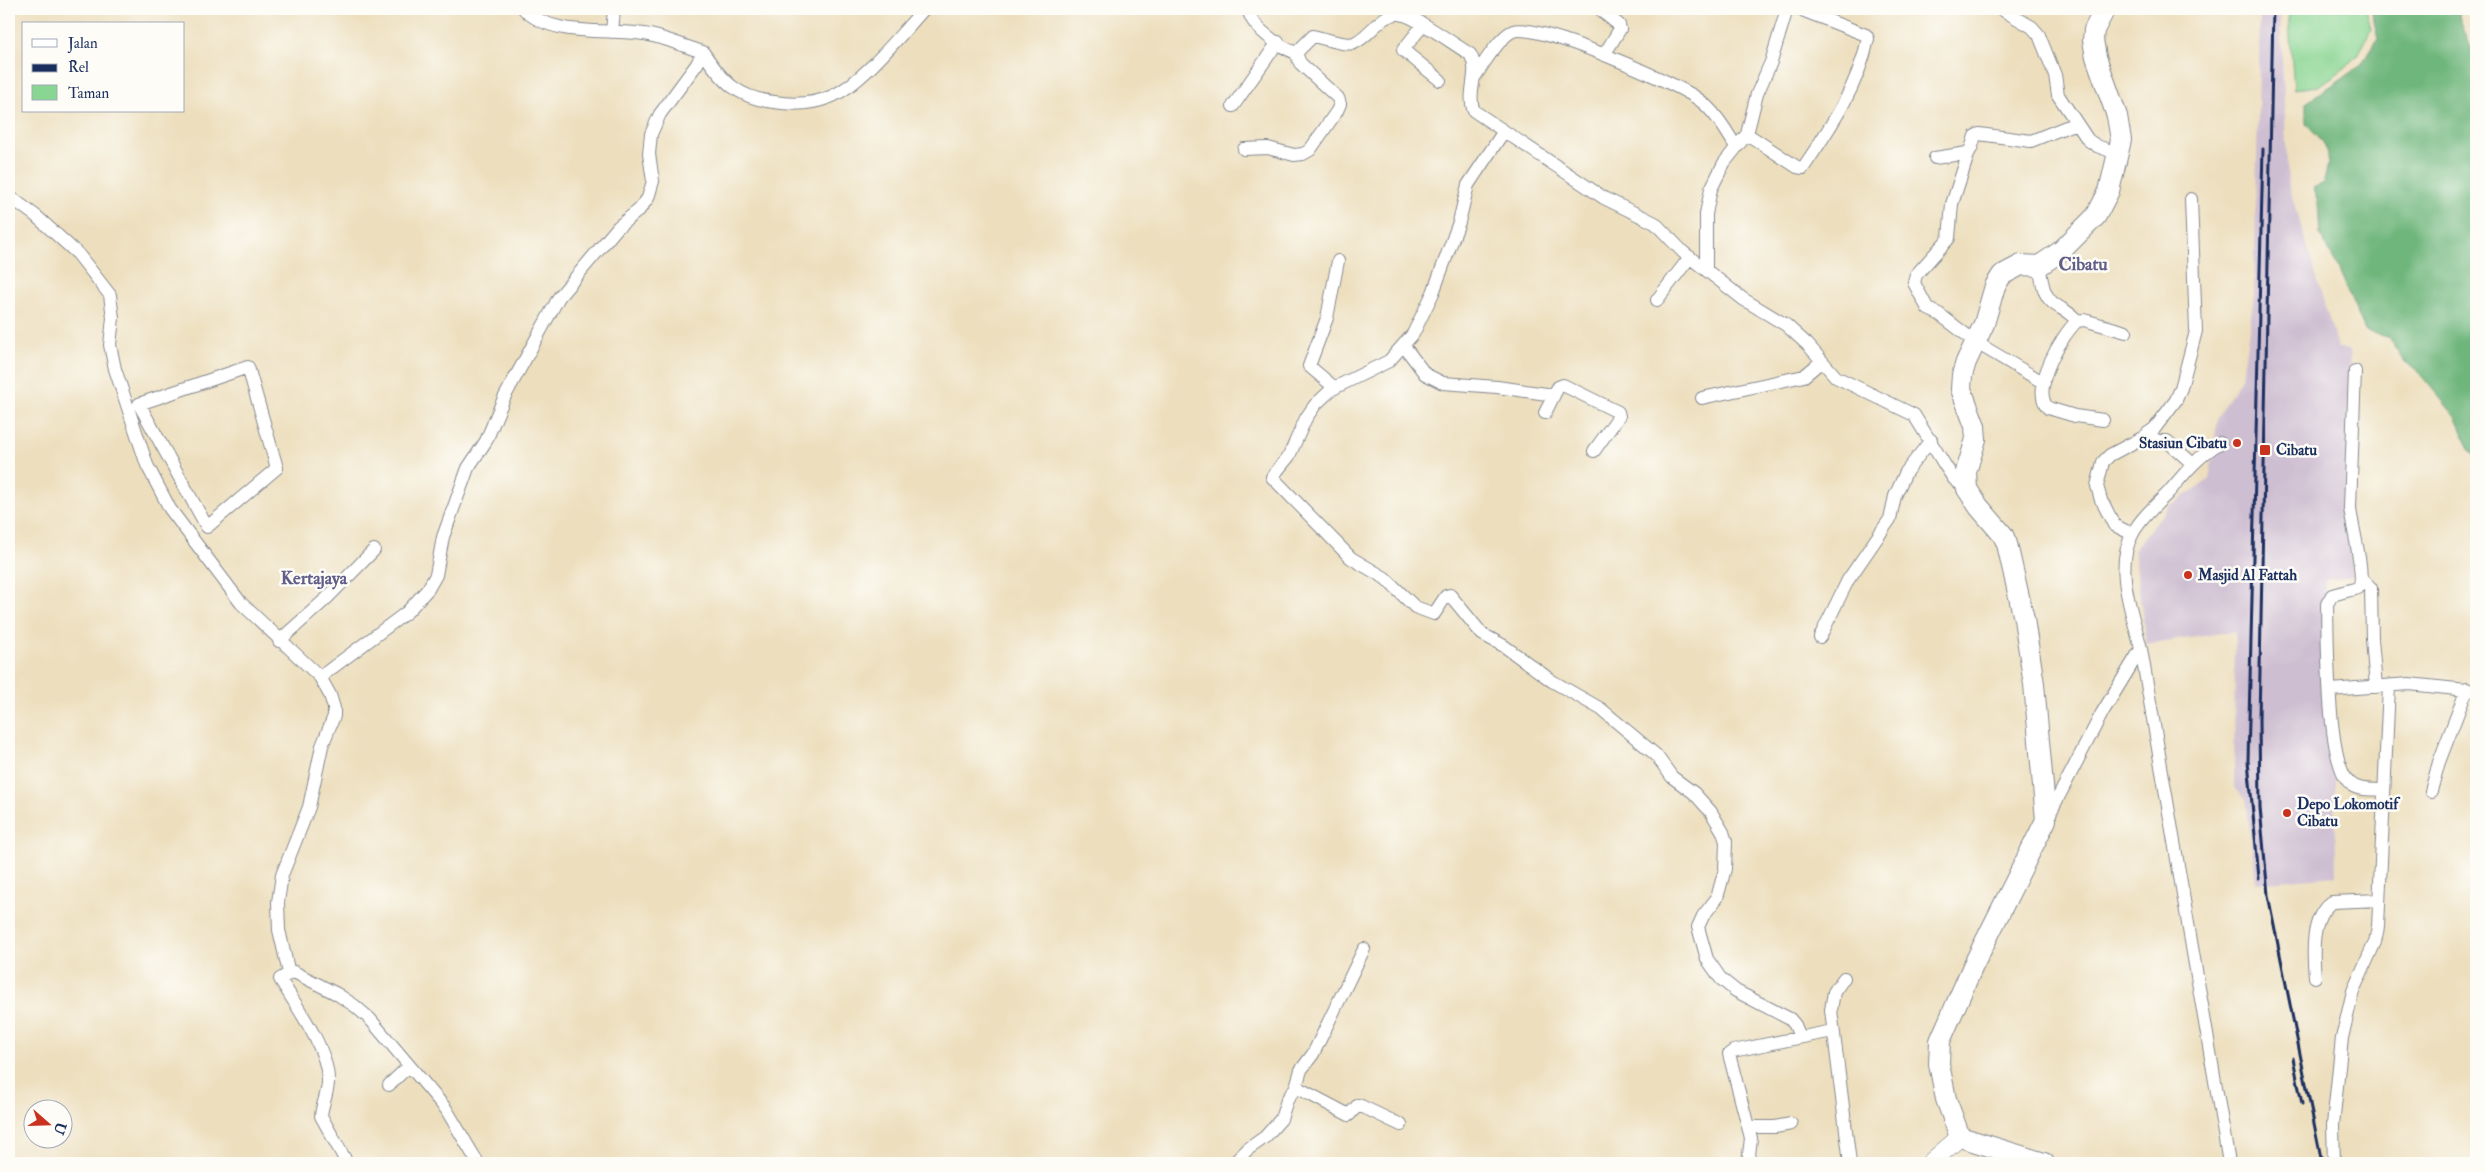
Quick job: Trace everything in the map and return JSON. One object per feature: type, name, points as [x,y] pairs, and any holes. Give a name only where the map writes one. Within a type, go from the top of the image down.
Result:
[{"type":"main road","points":[[1960,1137],[1946,1098],[1939,1064],[1940,1041],[1980,951],[2046,820],[2034,684],[2011,553],[2003,534],[1979,507],[1967,488],[1965,480],[1976,439],[1975,426],[1961,389],[1962,375],[1966,362],[1977,343],[1995,286],[2002,276],[2021,265],[2039,266],[2061,252],[2096,216],[2109,191],[2119,154],[2120,127],[2096,57],[2093,40],[2094,30],[2105,9]]},
{"type":"main road","points":[[1930,1163],[1960,1137]]},
{"type":"main road","points":[[1960,1137],[2044,1163]]},
{"type":"street","points":[[524,9],[536,18],[569,28],[644,34],[667,39],[703,52],[728,83],[750,98],[781,103],[809,103],[832,97],[861,76],[924,9]]},
{"type":"street","points":[[612,32],[614,9]]},
{"type":"street","points":[[1244,149],[1268,148],[1294,155],[1303,154],[1310,150],[1338,111],[1340,104],[1338,98],[1300,63],[1296,53],[1258,29],[1250,20],[1249,9]]},
{"type":"street","points":[[1706,270],[1707,202],[1717,175],[1736,147],[1748,134],[1755,101],[1771,62],[1787,9]]},
{"type":"street","points":[[1748,134],[1797,167],[1803,168],[1840,110],[1861,67],[1868,39],[1866,36],[1799,9]]},
{"type":"street","points":[[2001,9],[2032,27],[2039,35],[2055,75],[2058,95],[2092,144],[2119,154]]},
{"type":"street","points":[[1296,53],[1312,36],[1346,44],[1355,43],[1398,11],[1470,54],[1474,62],[1472,100],[1474,111],[1604,198],[1655,223],[1690,257],[1743,299],[1786,325],[1836,377],[1914,415],[1954,479],[1967,488]]},
{"type":"street","points":[[1602,11],[1619,24],[1620,29],[1604,55]]},
{"type":"street","points":[[1423,25],[1403,50],[1440,80]]},
{"type":"street","points":[[1474,78],[1509,33],[1518,30],[1567,40],[1662,79],[1697,98],[1726,130],[1736,147]]},
{"type":"street","points":[[1233,106],[1278,42]]},
{"type":"street","points":[[320,677],[407,612],[428,589],[436,575],[442,537],[468,468],[486,441],[504,398],[559,297],[618,227],[640,210],[648,198],[653,181],[648,154],[651,134],[660,114],[697,64],[703,52]]},
{"type":"street","points":[[2044,383],[1977,343],[1940,314],[1928,309],[1923,304],[1914,279],[1949,238],[1952,204],[1973,140],[1979,134],[2031,141],[2076,122]]},
{"type":"street","points":[[1504,131],[1468,185],[1459,222],[1433,294],[1420,323],[1404,346],[1384,364],[1335,388],[1310,410],[1288,456],[1272,477],[1351,558],[1385,578],[1411,604],[1434,614],[1446,596],[1450,595],[1482,634],[1504,646],[1552,680],[1601,709],[1656,755],[1675,780],[1694,793],[1718,821],[1726,842],[1725,869],[1720,890],[1714,904],[1702,916],[1698,928],[1707,959],[1727,985],[1792,1021],[1800,1037]]},
{"type":"street","points":[[1935,158],[1969,152]]},
{"type":"street","points":[[9,196],[36,216],[78,254],[110,294],[113,318],[110,345],[133,407],[147,465],[170,509],[241,603],[279,641],[320,677],[330,695],[334,716],[322,746],[309,807],[282,876],[278,902],[279,930],[286,963],[286,974]]},
{"type":"street","points":[[2132,534],[2114,525],[2109,512],[2102,503],[2097,486],[2103,462],[2110,455],[2148,433],[2176,400],[2196,331],[2191,199]]},
{"type":"street","points":[[1657,300],[1690,257]]},
{"type":"street","points":[[1335,388],[1309,366],[1327,318],[1338,261]]},
{"type":"street","points":[[2039,266],[2048,297],[2058,306],[2072,314],[2077,321]]},
{"type":"street","points":[[2103,420],[2075,416],[2048,408],[2044,400],[2044,383],[2047,370],[2058,347],[2077,321],[2084,320],[2126,332]]},
{"type":"street","points":[[1404,346],[1425,374],[1443,383],[1497,387],[1554,395]]},
{"type":"street","points":[[1702,398],[1804,376],[1822,361]]},
{"type":"street","points":[[248,367],[277,468],[207,527],[133,407],[198,376],[248,367]]},
{"type":"street","points":[[2355,371],[2350,522],[2361,565],[2362,579],[2358,588],[2332,596],[2327,604],[2330,690],[2339,763],[2345,778],[2354,787],[2383,790]]},
{"type":"street","points":[[1545,413],[1558,387],[1563,385],[1620,413],[1594,451]]},
{"type":"street","points":[[2148,433],[2157,440],[2168,441],[2193,464]]},
{"type":"street","points":[[1820,637],[1848,580],[1890,519],[1895,496],[1906,472],[1931,440]]},
{"type":"street","points":[[2220,443],[2208,450],[2193,464],[2132,534],[2126,547],[2124,577],[2141,649],[2230,1163]]},
{"type":"street","points":[[279,641],[374,550]]},
{"type":"street","points":[[2334,1163],[2333,1125],[2342,1038],[2353,991],[2375,942],[2379,900],[2383,790],[2382,686],[2372,639],[2371,588],[2362,579]]},
{"type":"street","points":[[2046,820],[2102,713],[2141,649]]},
{"type":"street","points":[[2330,690],[2425,685],[2472,690],[2439,762],[2431,791]]},
{"type":"street","points":[[2315,977],[2314,938],[2327,906],[2332,902],[2379,900]]},
{"type":"street","points":[[1234,1163],[1248,1149],[1265,1137],[1281,1119],[1287,1100],[1296,1086],[1301,1070],[1313,1054],[1364,949]]},
{"type":"street","points":[[286,974],[355,1006],[386,1037],[446,1109],[478,1163]]},
{"type":"street","points":[[286,974],[280,979],[318,1044],[324,1059],[328,1080],[321,1116],[347,1163]]},
{"type":"street","points":[[1844,978],[1839,983],[1832,1000],[1833,1032],[1850,1163]]},
{"type":"street","points":[[1748,1163],[1751,1145],[1749,1127],[1729,1054],[1732,1051],[1833,1032]]},
{"type":"street","points":[[389,1085],[409,1066]]},
{"type":"street","points":[[1296,1086],[1349,1115],[1358,1105],[1400,1125]]},
{"type":"street","points":[[1749,1127],[1775,1127],[1791,1124]]},
{"type":"shaded area","points":[[2280,16],[2288,183],[2338,349],[2350,350],[2346,506],[2353,576],[2326,580],[2322,691],[2335,778],[2336,876],[2256,883],[2246,799],[2234,787],[2235,631],[2146,645],[2134,549],[2169,506],[2209,480],[2218,417],[2242,376],[2254,296],[2260,17]]},
{"type":"green space","points":[[2288,9],[2366,9],[2371,29],[2358,55],[2337,74],[2318,86],[2294,89]]},
{"type":"green space","points":[[2371,9],[2460,9],[2459,17],[2476,59],[2476,457],[2470,451],[2455,416],[2420,374],[2402,359],[2388,337],[2365,331],[2337,265],[2320,235],[2318,203],[2313,188],[2323,183],[2328,157],[2327,150],[2320,138],[2306,124],[2306,103],[2360,66],[2378,38]]},
{"type":"railway","points":[[2273,9],[2259,721],[2260,808],[2268,895],[2322,1163]]},
{"type":"railway","points":[[2259,878],[2248,761],[2263,149]]},
{"type":"railway","points":[[2293,1058],[2302,1104]]},
{"type":"place","name":"Stasiun Cibatu","points":[[2237,443]]},
{"type":"place","name":"Cibatu","points":[[2265,450]]},
{"type":"place","name":"Masjid Al Fattah","points":[[2188,575]]},
{"type":"place","name":"Depo Lokomotif Cibatu","points":[[2287,813]]},
{"type":"district","name":"Cibatu","points":[[2083,264]]},
{"type":"district","name":"Kertajaya","points":[[314,578]]}]
